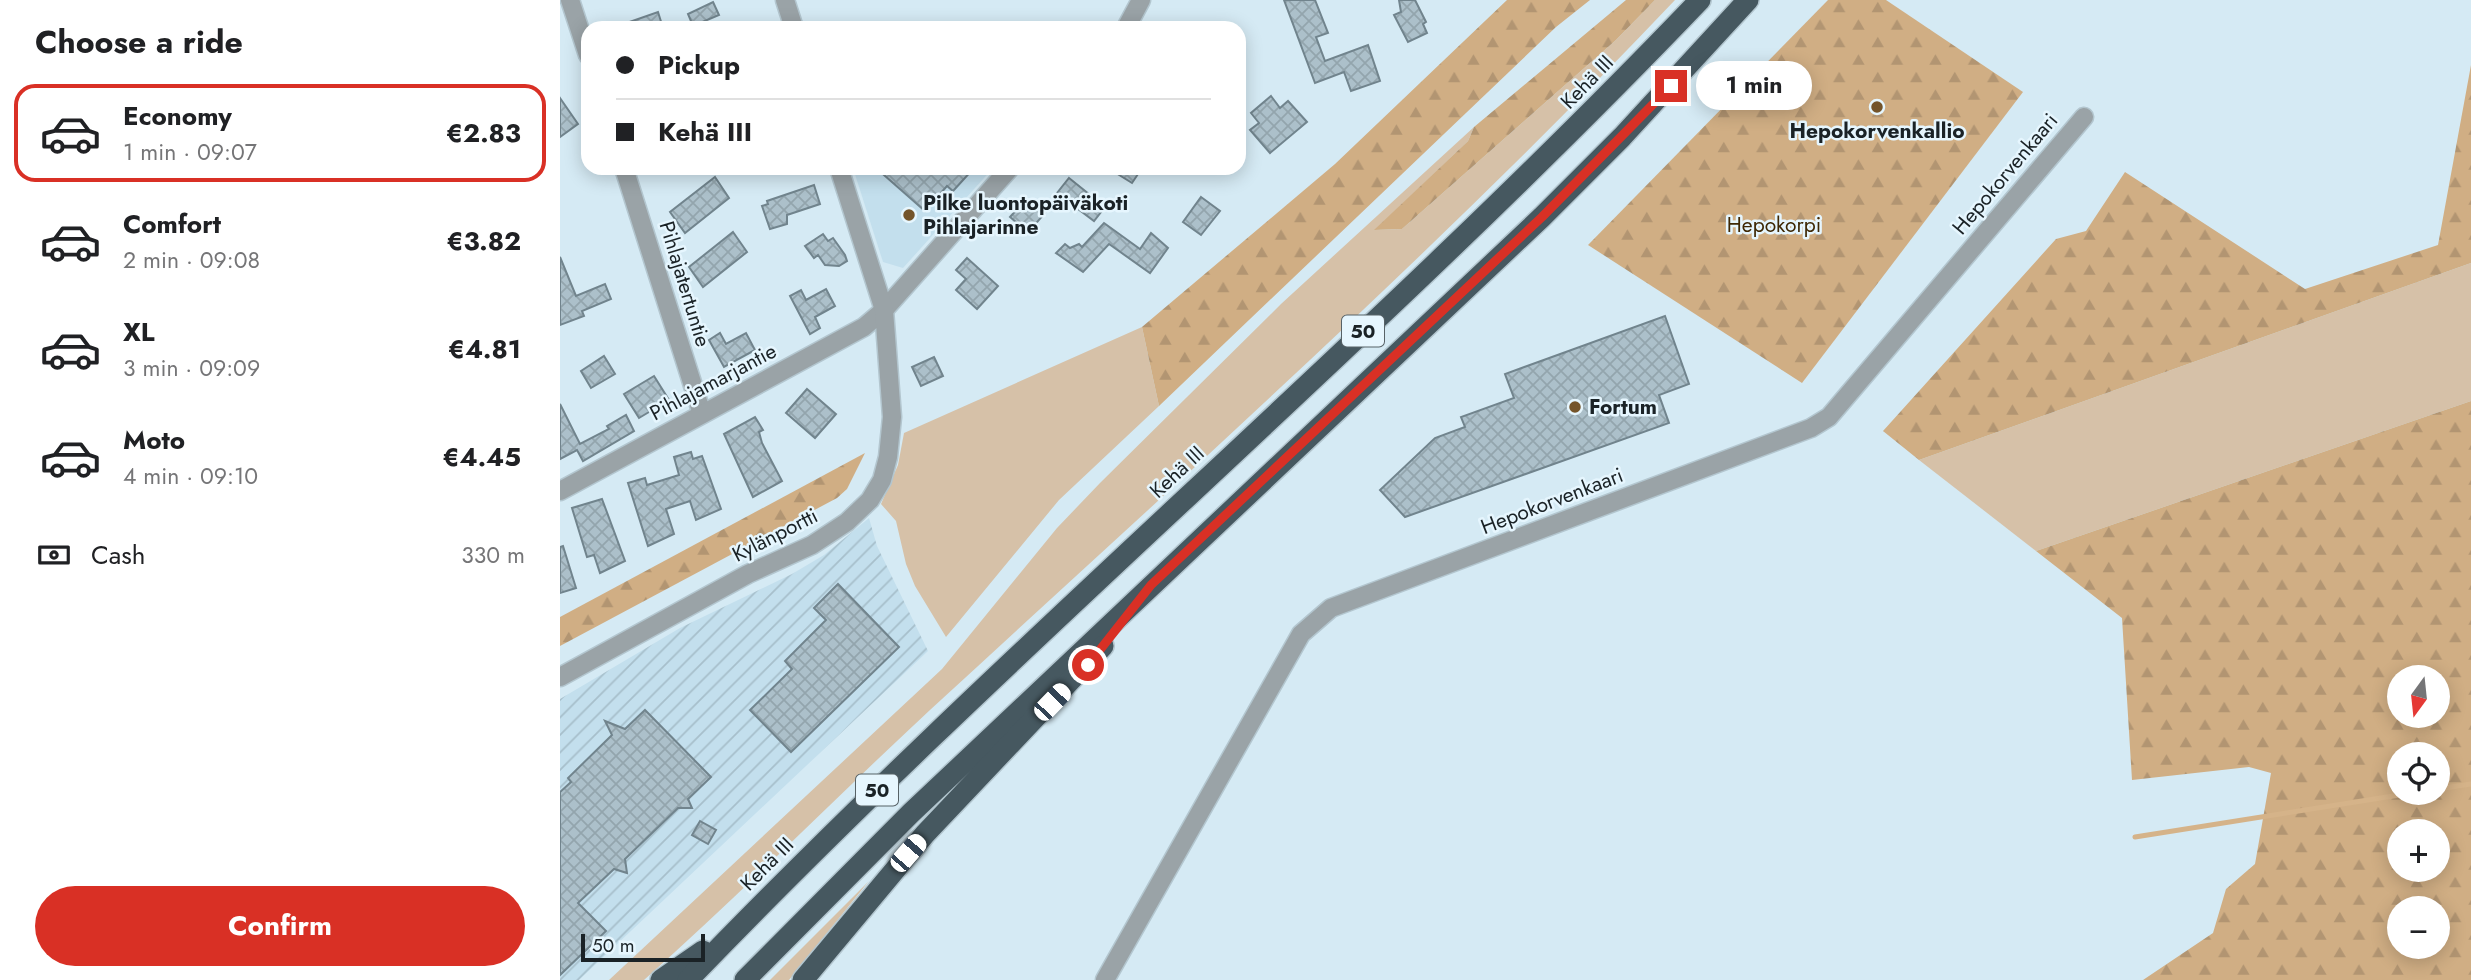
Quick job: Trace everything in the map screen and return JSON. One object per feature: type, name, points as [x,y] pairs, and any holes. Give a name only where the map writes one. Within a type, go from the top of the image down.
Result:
[{"type":"highway","name":"Kehä III","points":[[688,980],[989,684],[1549,155],[1700,0]]},
{"type":"highway","name":"50","points":[[745,980],[911,813],[1542,217],[1622,137],[1748,0]]},
{"type":"highway","points":[[803,980],[925,834],[1088,665],[1151,585]]},
{"type":"highway","points":[[661,980],[737,929]]},
{"type":"street","points":[[570,0],[581,34]]},
{"type":"street","points":[[785,0],[792,21]]},
{"type":"street","points":[[1130,21],[1141,0]]},
{"type":"street","name":"Hepokorvenkaari","points":[[1105,980],[1301,634],[1331,608],[1811,428],[1829,417],[2084,117]]},
{"type":"street","name":"Pihlajatertuntie","points":[[626,175],[702,414]]},
{"type":"street","name":"Kylänportti","points":[[560,677],[737,580],[812,545],[847,522],[870,500],[882,480],[888,457],[891,417],[884,310],[841,175]]},
{"type":"street","name":"Pihlajamarjantie","points":[[560,491],[864,327],[884,310],[1004,175]]},
{"type":"shaded area","points":[[1655,0],[1675,0],[1586,92],[1402,273],[930,710],[717,914],[644,980],[609,980],[942,669],[1057,528],[1281,304],[1474,127],[1468,141],[1375,230],[1402,229],[1616,40]]},
{"type":"shaded area","name":"Pilke luontopäiväkoti Pihlajarinne","points":[[855,175],[987,175],[903,268],[883,262]]},
{"type":"shaded area","points":[[2471,263],[2471,401],[2036,551],[1919,460]]},
{"type":"shaded area","points":[[1142,327],[1159,406],[1059,500],[946,637],[915,586],[906,564],[896,521],[881,504],[898,465],[904,433]]},
{"type":"shaded area","points":[[869,518],[877,546],[928,651],[579,980],[560,980],[560,699],[680,628],[792,574],[824,555]]},
{"type":"shaded area","points":[[869,881],[789,980],[770,980]]},
{"type":"green space","points":[[1507,0],[1590,0],[1556,27],[1159,406],[1142,327],[1335,164]]},
{"type":"green space","points":[[1626,0],[1655,0],[1616,40],[1402,229],[1374,230],[1468,141],[1474,127]]},
{"type":"green space","name":"Hepokorpi","points":[[1828,0],[1886,0],[2023,92],[1802,383],[1588,245]]},
{"type":"green space","points":[[2471,65],[2471,263],[1919,460],[1883,431],[2056,239],[2086,231],[2125,172],[2305,289],[2438,245]]},
{"type":"green space","points":[[2471,401],[2471,980],[2143,980],[2213,933],[2226,889],[2255,864],[2271,773],[2249,767],[2132,780],[2122,618],[2036,551]]},
{"type":"green space","points":[[865,453],[847,489],[837,498],[560,646],[560,617]]},
{"type":"building","points":[[1284,0],[1315,0],[1328,33],[1316,37],[1325,61],[1368,45],[1380,81],[1351,91],[1344,72],[1315,83]]},
{"type":"building","points":[[1399,0],[1415,0],[1426,22],[1423,24],[1427,33],[1408,42],[1394,15],[1401,12]]},
{"type":"building","points":[[713,2],[719,15],[705,21],[691,21],[688,14]]},
{"type":"building","points":[[658,12],[661,21],[632,21]]},
{"type":"building","points":[[1271,96],[1280,108],[1288,101],[1307,122],[1270,153],[1250,130],[1259,123],[1251,113]]},
{"type":"building","points":[[560,98],[578,124],[560,137]]},
{"type":"building","points":[[884,175],[968,175],[953,191],[947,186],[925,211]]},
{"type":"building","points":[[1119,175],[1137,175],[1132,183]]},
{"type":"building","points":[[715,177],[729,198],[685,233],[670,212]]},
{"type":"building","points":[[1069,178],[1105,207],[1094,221],[1057,193]]},
{"type":"building","points":[[814,185],[820,204],[787,215],[787,224],[770,229],[762,206],[768,204],[767,201]]},
{"type":"building","points":[[1201,197],[1220,211],[1201,235],[1183,222]]},
{"type":"building","points":[[1031,202],[1045,213],[1032,228],[1029,226],[1025,230],[1010,217],[1021,205],[1026,208]]},
{"type":"building","points":[[1104,223],[1140,249],[1151,233],[1168,248],[1150,273],[1109,244],[1083,272],[1056,253],[1065,244],[1070,248],[1079,244],[1082,247]]},
{"type":"building","points":[[733,232],[747,252],[703,287],[689,267]]},
{"type":"building","points":[[823,234],[828,241],[833,238],[847,261],[839,266],[825,265],[818,255],[814,258],[805,246]]},
{"type":"building","points":[[560,257],[576,296],[605,284],[611,299],[582,311],[584,316],[560,325]]},
{"type":"building","points":[[967,258],[998,286],[977,309],[956,290],[966,279],[956,270]]},
{"type":"building","points":[[826,289],[835,306],[815,317],[820,328],[810,334],[790,296],[801,290],[806,300]]},
{"type":"building","name":"Fortum","points":[[1665,316],[1689,384],[1659,395],[1669,423],[1405,517],[1380,490],[1435,438],[1465,427],[1461,417],[1514,398],[1505,374]]},
{"type":"building","points":[[720,333],[726,344],[746,333],[755,350],[724,367],[709,340]]},
{"type":"building","points":[[604,356],[615,374],[591,388],[581,371]]},
{"type":"building","points":[[934,357],[943,376],[921,386],[912,367]]},
{"type":"building","points":[[654,376],[669,400],[639,418],[624,394]]},
{"type":"building","points":[[807,389],[836,414],[815,438],[786,413]]},
{"type":"building","points":[[560,404],[580,444],[609,429],[607,426],[626,415],[634,431],[583,461],[577,450],[560,459]]},
{"type":"building","points":[[755,417],[763,430],[759,432],[762,443],[782,481],[753,497],[724,434]]},
{"type":"building","points":[[691,452],[693,459],[702,456],[721,509],[696,520],[690,501],[666,509],[674,534],[648,546],[628,483],[645,478],[647,485],[679,475],[674,457]]},
{"type":"building","points":[[602,499],[625,561],[600,573],[594,555],[587,557],[572,508]]},
{"type":"building","points":[[563,546],[576,588],[560,593],[560,547]]},
{"type":"building","points":[[838,584],[899,647],[791,752],[750,710],[792,669],[785,661],[826,620],[814,608]]},
{"type":"building","points":[[645,710],[711,777],[688,799],[692,808],[678,808],[625,859],[627,873],[614,869],[578,903],[606,931],[560,975],[560,792],[571,782],[568,778],[612,735],[605,721],[625,729]]},
{"type":"building","points":[[700,821],[716,830],[708,844],[692,835]]},
{"type":"waterway","points":[[2450,787],[2471,784]]},
{"type":"waterway","points":[[2135,837],[2387,797]]},
{"type":"place","name":"Hepokorvenkallio","points":[[1877,107]]},
{"type":"place","name":"Pilke luontopäiväkoti Pihlajarinne","points":[[909,215]]},
{"type":"place","name":"Fortum","points":[[1575,407]]},
{"type":"route","points":[[1088,665],[1151,585],[1542,217],[1671,86]]}]
